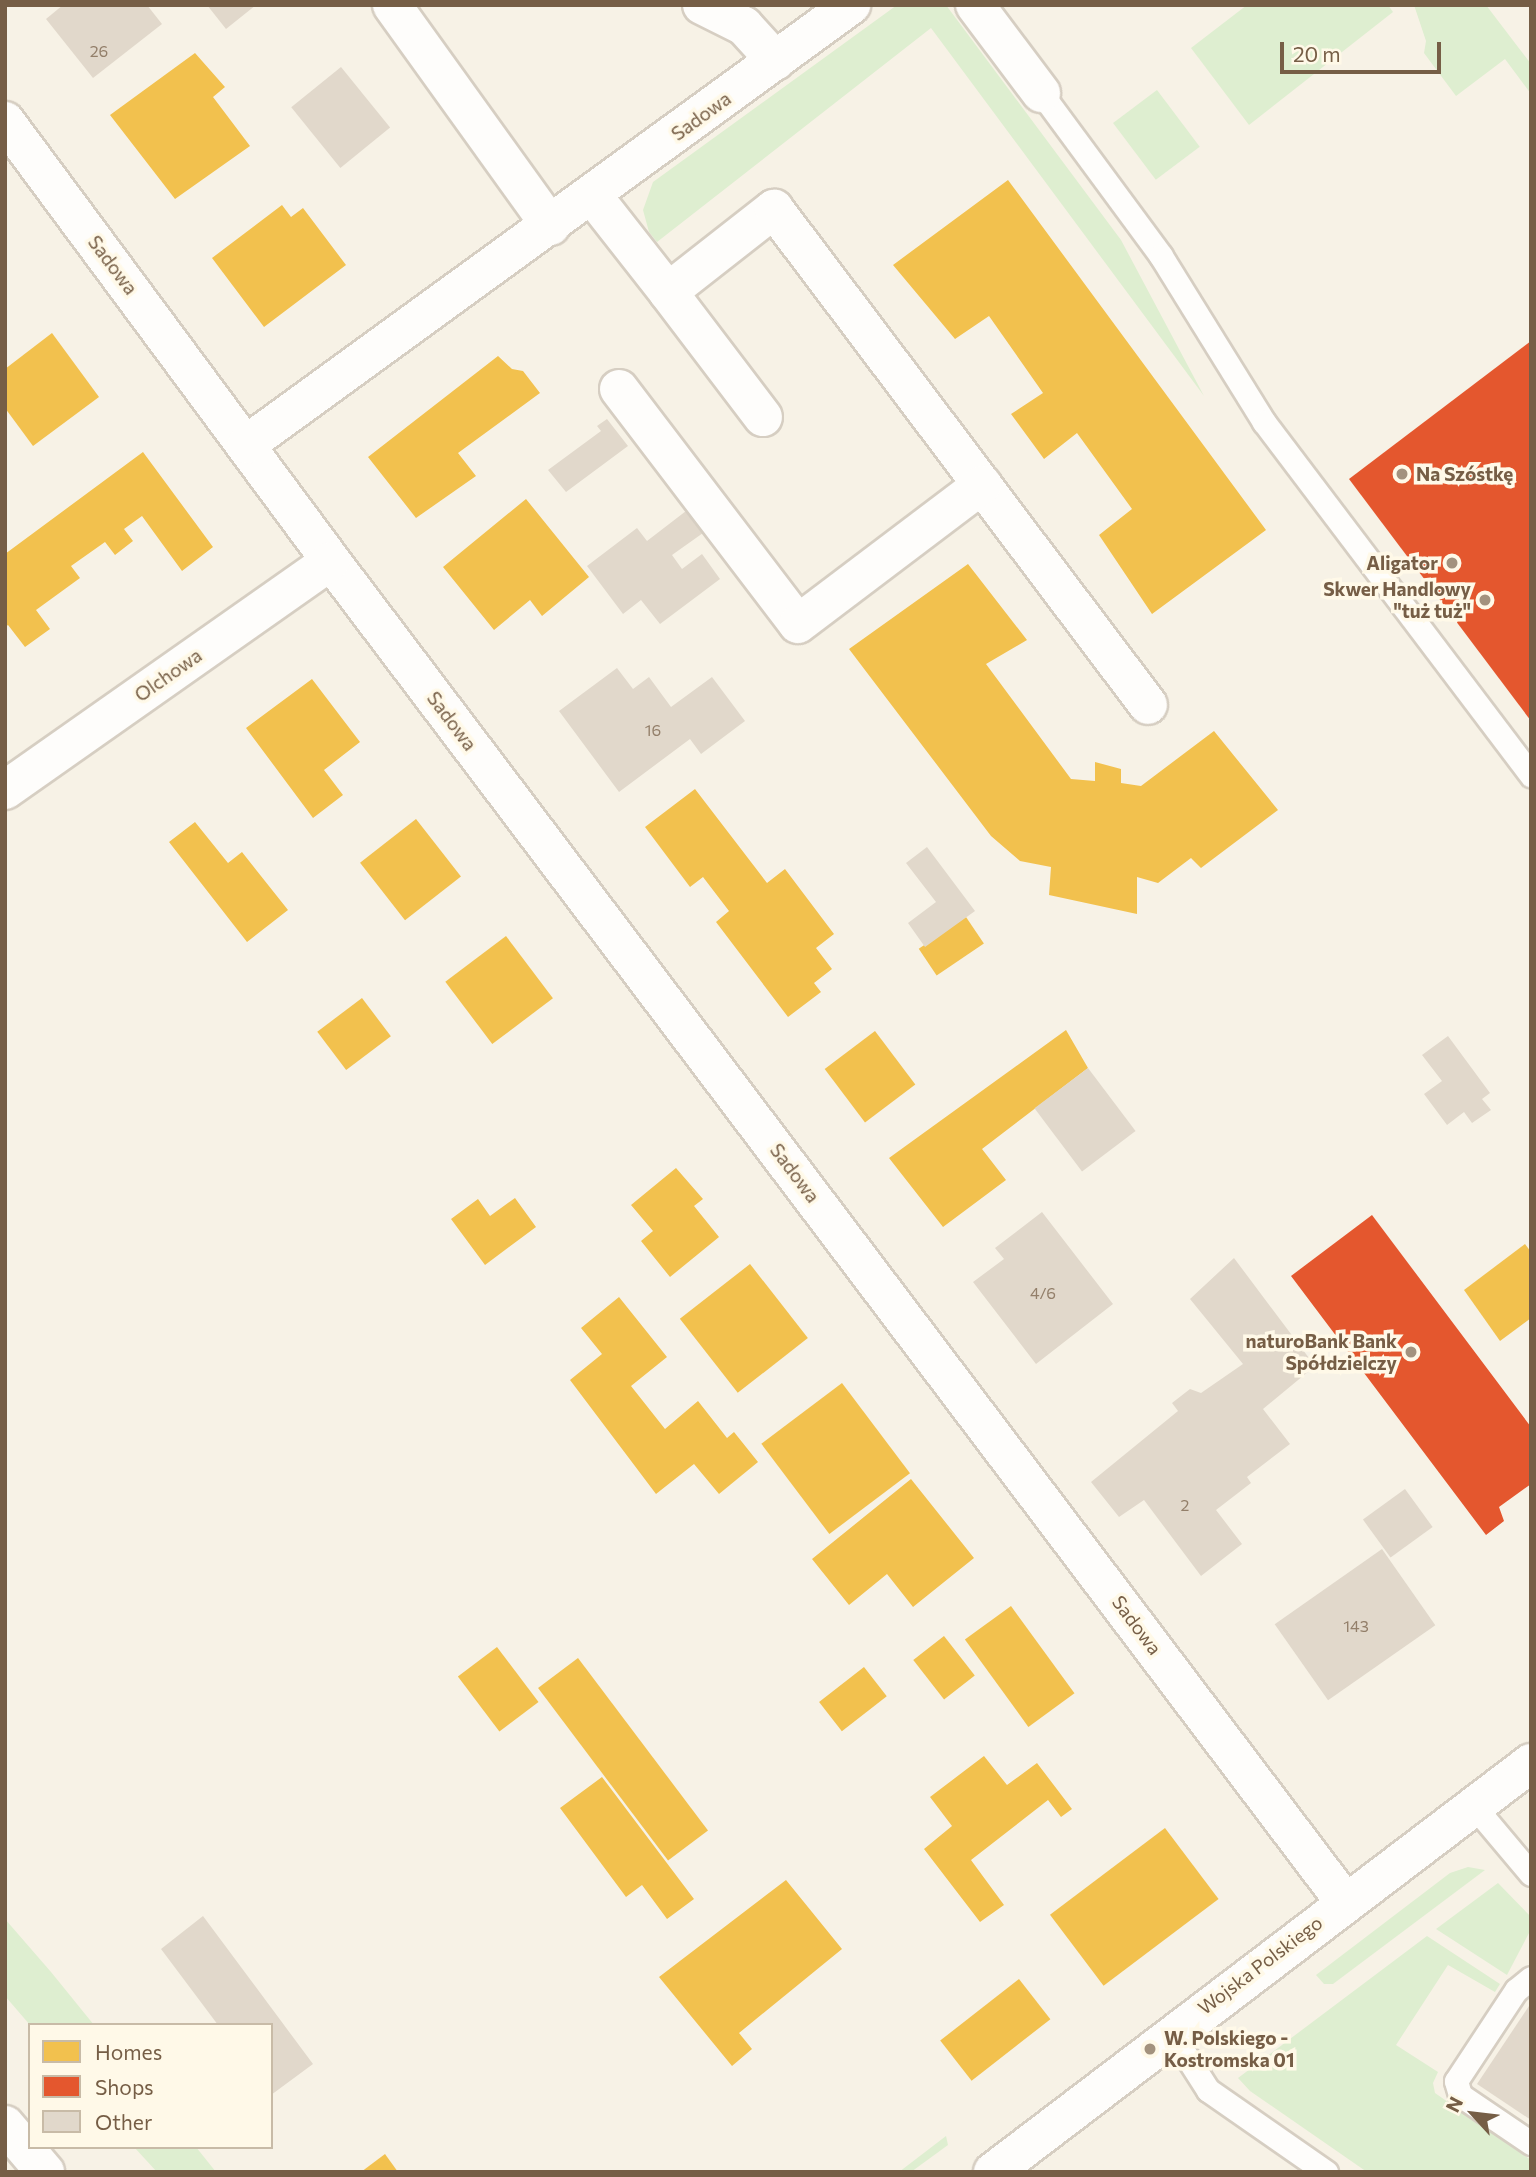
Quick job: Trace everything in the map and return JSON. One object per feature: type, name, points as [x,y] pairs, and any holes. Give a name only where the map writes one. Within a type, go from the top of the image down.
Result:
[{"type":"street","points":[[392,5],[551,226]]},
{"type":"street","points":[[702,5],[744,26],[776,61]]},
{"type":"street","name":"Sadowa","points":[[247,444],[551,226],[851,5]]},
{"type":"street","points":[[975,5],[1041,93]]},
{"type":"street","name":"Sadowa","points":[[5,121],[247,444],[331,561],[1344,1901]]},
{"type":"street","points":[[592,195],[762,417]]},
{"type":"street","points":[[668,292],[774,209],[1148,705]]},
{"type":"street","points":[[619,389],[798,624],[982,485]]},
{"type":"street","name":"Olchowa","points":[[5,790],[331,561]]},
{"type":"street","name":"Wojska Polskiego","points":[[993,2172],[1171,2032],[1531,1763]]},
{"type":"street","points":[[5,2125],[46,2172]]},
{"type":"lane","points":[[1041,93],[1161,256],[1264,422],[1531,775]]},
{"type":"lane","points":[[1473,1805],[1531,1874]]},
{"type":"lane","points":[[1531,1979],[1516,1990],[1456,2081],[1460,2095],[1531,2143]]},
{"type":"lane","points":[[1171,2032],[1208,2090],[1326,2172]]},
{"type":"green space","points":[[897,5],[946,5],[1121,240],[1204,396],[931,28],[657,242],[649,232],[643,210],[653,182]]},
{"type":"green space","points":[[1247,5],[1388,5],[1393,12],[1249,125],[1191,48]]},
{"type":"green space","points":[[1414,5],[1486,5],[1531,64],[1531,94],[1505,59],[1456,96],[1424,53],[1426,41]]},
{"type":"green space","points":[[1157,90],[1200,147],[1156,180],[1113,123]]},
{"type":"green space","points":[[1468,1867],[1485,1870],[1333,1984],[1324,1984],[1316,1975],[1450,1873]]},
{"type":"green space","points":[[1498,1883],[1531,1917],[1529,1933],[1507,1975],[1436,1929]]},
{"type":"green space","points":[[5,1919],[92,2023],[28,2023],[5,1996]]},
{"type":"green space","points":[[1427,1936],[1500,1984],[1495,1992],[1448,1965],[1396,2045],[1438,2072],[1433,2083],[1435,2093],[1531,2160],[1531,2172],[1367,2172],[1250,2091],[1238,2078]]},
{"type":"green space","points":[[946,2136],[948,2145],[911,2172],[899,2172]]},
{"type":"green space","points":[[136,2149],[198,2149],[216,2172],[157,2172]]},
{"type":"building: Homes","points":[[195,53],[225,87],[213,97],[250,146],[175,199],[110,115]]},
{"type":"building: Homes","points":[[1008,180],[1266,530],[1152,614],[1099,535],[1132,509],[1077,433],[1044,459],[1011,414],[1043,393],[989,316],[955,339],[893,265]]},
{"type":"building: Homes","points":[[282,205],[291,217],[303,208],[346,265],[264,327],[212,258]]},
{"type":"building: Homes","points":[[52,333],[99,397],[33,446],[5,408],[5,369]]},
{"type":"building: Homes","points":[[498,356],[512,369],[523,371],[540,393],[458,453],[476,476],[416,518],[368,457]]},
{"type":"building: Homes","points":[[143,452],[213,547],[182,571],[142,516],[124,529],[133,541],[115,555],[105,542],[71,566],[80,578],[36,610],[50,629],[25,647],[8,625],[5,627],[5,554]]},
{"type":"building: Homes","points":[[526,499],[589,577],[542,616],[530,600],[494,630],[443,567]]},
{"type":"building: Homes","points":[[968,564],[1027,640],[986,664],[1071,779],[1095,781],[1095,762],[1121,769],[1121,783],[1141,786],[1214,731],[1278,810],[1201,868],[1191,858],[1158,883],[1137,877],[1137,914],[1049,895],[1051,867],[1020,861],[991,836],[849,649]]},
{"type":"building: Homes","points":[[312,679],[360,742],[324,770],[343,795],[313,818],[246,728]]},
{"type":"building: Homes","points":[[695,789],[767,883],[785,869],[834,934],[816,948],[832,969],[814,983],[821,992],[788,1017],[716,922],[729,911],[703,877],[690,887],[645,827]]},
{"type":"building: Homes","points":[[416,819],[461,877],[405,920],[360,863]]},
{"type":"building: Homes","points":[[195,822],[228,863],[242,852],[288,910],[247,942],[169,842]]},
{"type":"building: Homes","points":[[966,917],[984,944],[937,975],[919,949]]},
{"type":"building: Homes","points":[[506,936],[553,998],[492,1044],[445,982]]},
{"type":"building: Homes","points":[[362,998],[391,1036],[346,1070],[317,1032]]},
{"type":"building: Homes","points":[[1066,1030],[1088,1068],[982,1149],[1006,1180],[943,1227],[889,1158]]},
{"type":"building: Homes","points":[[875,1031],[915,1085],[865,1122],[825,1069]]},
{"type":"building: Homes","points":[[676,1168],[703,1199],[694,1206],[719,1237],[670,1277],[641,1241],[653,1231],[631,1205]]},
{"type":"building: Homes","points":[[515,1198],[536,1227],[485,1265],[451,1219],[478,1199],[490,1216]]},
{"type":"building: Homes","points":[[1525,1244],[1531,1252],[1531,1318],[1500,1341],[1464,1290]]},
{"type":"building: Homes","points":[[750,1264],[808,1338],[738,1393],[680,1319]]},
{"type":"building: Homes","points":[[619,1297],[667,1357],[631,1386],[665,1429],[698,1401],[727,1438],[734,1432],[758,1462],[719,1494],[694,1464],[656,1494],[570,1380],[602,1354],[581,1328]]},
{"type":"building: Homes","points":[[842,1383],[910,1473],[829,1534],[761,1444]]},
{"type":"building: Homes","points":[[911,1479],[974,1558],[913,1607],[887,1574],[849,1605],[812,1559]]},
{"type":"building: Homes","points":[[1011,1606],[1074,1693],[1028,1727],[965,1640]]},
{"type":"building: Homes","points":[[944,1636],[975,1675],[944,1699],[913,1660]]},
{"type":"building: Homes","points":[[497,1647],[539,1702],[499,1732],[458,1676]]},
{"type":"building: Homes","points":[[578,1658],[708,1831],[668,1861],[538,1688]]},
{"type":"building: Homes","points":[[864,1667],[887,1696],[842,1731],[819,1702]]},
{"type":"building: Homes","points":[[984,1756],[1007,1785],[1037,1763],[1072,1809],[1061,1817],[1048,1800],[971,1860],[1004,1905],[980,1922],[924,1849],[952,1826],[930,1797]]},
{"type":"building: Homes","points":[[602,1777],[694,1899],[667,1919],[642,1885],[626,1897],[560,1808]]},
{"type":"building: Homes","points":[[1165,1828],[1219,1899],[1104,1986],[1050,1915]]},
{"type":"building: Homes","points":[[786,1880],[842,1949],[739,2033],[752,2049],[732,2066],[659,1977]]},
{"type":"building: Homes","points":[[1019,1979],[1050,2019],[972,2081],[940,2041]]},
{"type":"building: Homes","points":[[385,2154],[398,2172],[361,2172]]},
{"type":"building: Shops","name":"Skwer Handlowy \"tuż tuż\"","points":[[1531,341],[1531,721],[1349,479]]},
{"type":"building: Shops","name":"naturoBank Bank Spółdzielczy","points":[[1372,1215],[1531,1427],[1531,1484],[1499,1507],[1504,1521],[1486,1535],[1291,1276]]},
{"type":"building: Other","points":[[63,5],[147,5],[162,24],[93,78],[46,19]]},
{"type":"building: Other","points":[[207,5],[256,5],[226,29]]},
{"type":"building: Other","points":[[341,67],[390,128],[340,168],[291,107]]},
{"type":"building: Other","points":[[607,419],[628,446],[566,492],[548,470],[601,431],[597,426]]},
{"type":"building: Other","points":[[686,511],[703,533],[672,555],[682,569],[702,554],[720,579],[660,624],[641,600],[623,614],[587,566],[637,528],[647,541]]},
{"type":"building: Other","points":[[617,668],[633,689],[649,677],[671,707],[712,677],[745,721],[701,754],[690,739],[619,792],[559,711]]},
{"type":"building: Other","points":[[927,847],[975,911],[925,947],[908,923],[936,902],[906,863]]},
{"type":"building: Other","points":[[1448,1036],[1490,1093],[1482,1099],[1491,1110],[1472,1123],[1464,1112],[1447,1125],[1424,1094],[1442,1081],[1422,1055]]},
{"type":"building: Other","points":[[1088,1068],[1136,1131],[1082,1171],[1034,1108]]},
{"type":"building: Other","points":[[1042,1212],[1113,1304],[1036,1364],[973,1282],[1004,1259],[995,1248]]},
{"type":"building: Other","points":[[1234,1258],[1315,1366],[1263,1409],[1290,1444],[1247,1477],[1251,1483],[1216,1510],[1242,1544],[1201,1576],[1144,1500],[1119,1517],[1091,1482],[1178,1411],[1172,1403],[1190,1389],[1201,1393],[1243,1364],[1190,1299]]},
{"type":"building: Other","points":[[1405,1489],[1433,1527],[1391,1558],[1363,1520]]},
{"type":"building: Other","points":[[1382,1549],[1435,1625],[1328,1700],[1275,1624]]},
{"type":"building: Other","points":[[203,1916],[313,2064],[273,2094],[273,2023],[216,2023],[161,1949]]},
{"type":"building: Other","points":[[1531,2003],[1531,2120],[1477,2084]]},
{"type":"place","name":"Na Szóstkę","points":[[1402,474]]},
{"type":"place","name":"Aligator","points":[[1452,563]]},
{"type":"place","name":"Skwer Handlowy \"tuż tuż\"","points":[[1485,600]]},
{"type":"place","name":"naturoBank Bank Spółdzielczy","points":[[1411,1352]]},
{"type":"place","name":"W. Polskiego - Kostromska 01","points":[[1150,2049]]}]
